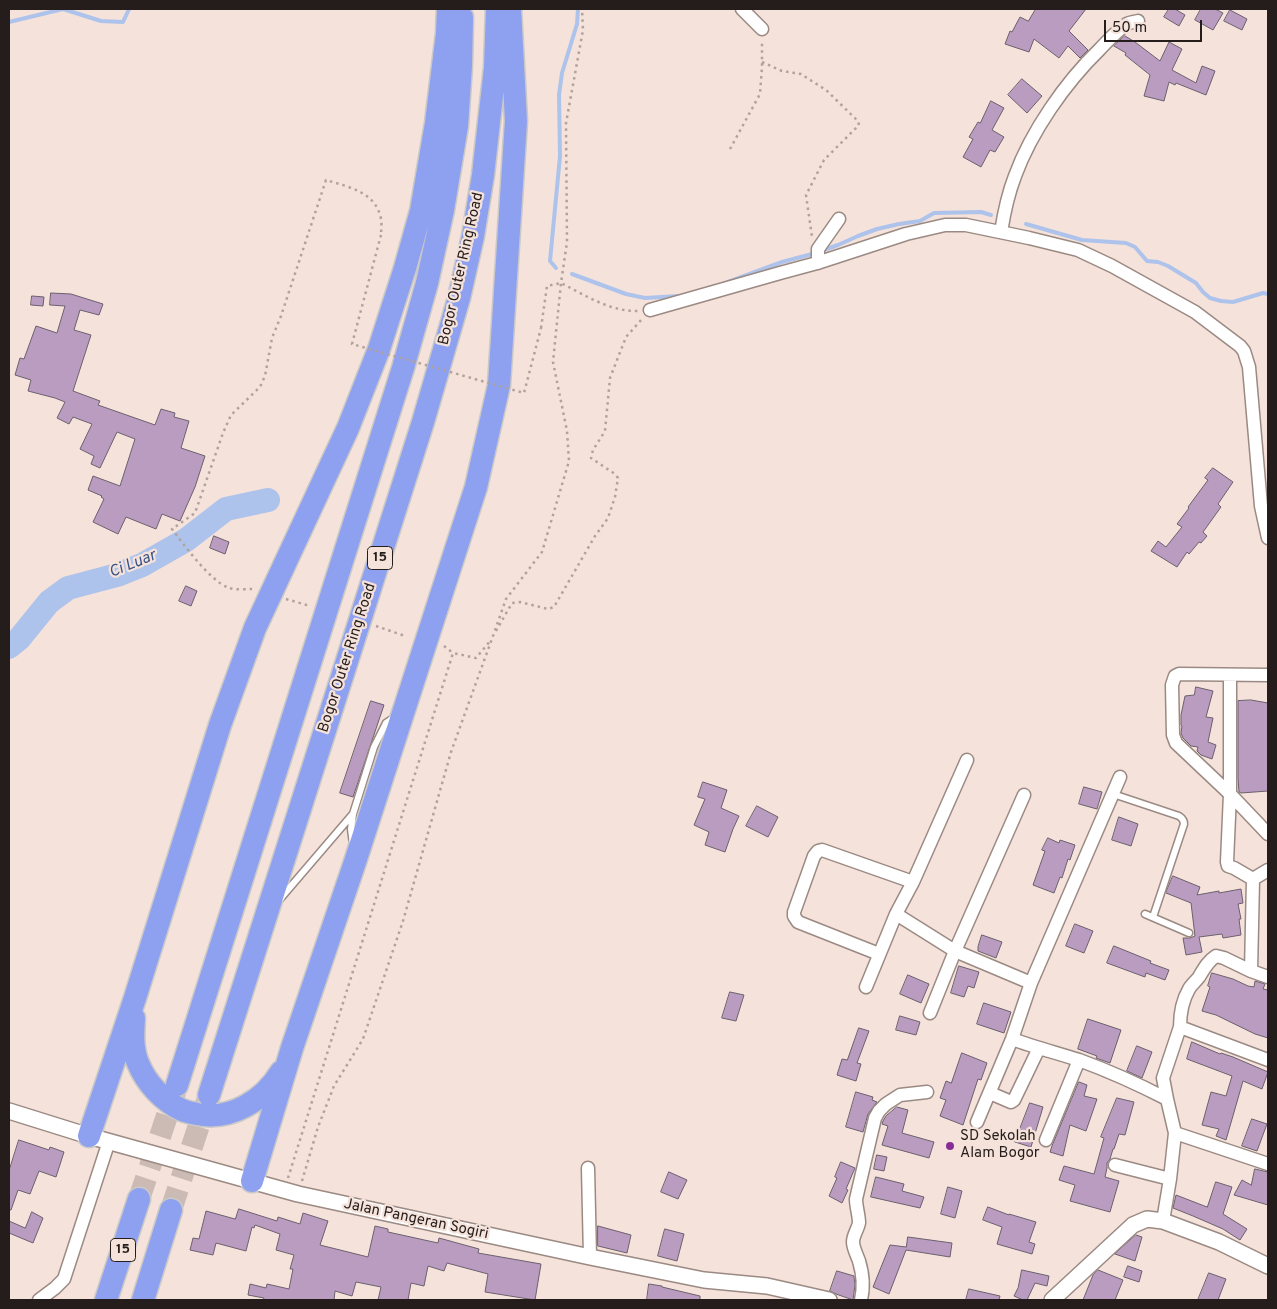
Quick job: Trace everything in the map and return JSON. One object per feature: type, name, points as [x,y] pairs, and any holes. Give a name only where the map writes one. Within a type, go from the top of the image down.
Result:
[{"type":"highway","points":[[99,1139],[135,998],[220,725],[252,637],[278,576],[348,428],[379,350],[405,268],[421,211],[436,124],[448,9]]},
{"type":"highway","name":"Bogor Outer Ring Road","points":[[177,1084],[398,387],[427,283],[443,210],[456,126],[461,65],[462,9]]},
{"type":"highway","name":"Bogor Outer Ring Road","points":[[209,1095],[423,422],[459,298],[484,175],[495,68],[497,9]]},
{"type":"highway","points":[[252,1181],[292,1048],[355,862],[476,487],[499,385],[516,120],[510,9]]},
{"type":"highway","points":[[135,998],[133,1038],[137,1062],[148,1083],[164,1099],[183,1111],[205,1115],[227,1113],[249,1105],[266,1092],[280,1074],[292,1048]]},
{"type":"highway","name":"15","points":[[106,1300],[139,1199]]},
{"type":"highway","name":"15","points":[[143,1300],[171,1210]]},
{"type":"street","points":[[742,9],[762,29]]},
{"type":"street","points":[[1001,232],[1005,208],[1014,177],[1034,136],[1059,95],[1087,62],[1114,35],[1127,24],[1138,21]]},
{"type":"street","points":[[818,263],[818,249],[840,218]]},
{"type":"street","points":[[650,310],[818,263],[906,234],[945,225],[966,225],[1078,250],[1112,266],[1195,312],[1244,351],[1249,367],[1261,506],[1268,538]]},
{"type":"street","points":[[1268,675],[1179,674],[1175,676],[1172,684],[1173,734],[1176,743],[1230,794],[1268,834]]},
{"type":"street","points":[[1230,675],[1230,794],[1227,865],[1253,879]]},
{"type":"street","points":[[866,987],[896,914],[913,882],[967,760]]},
{"type":"street","points":[[977,1122],[1012,1039],[1031,984],[1120,777]]},
{"type":"street","points":[[930,1012],[1024,795]]},
{"type":"street","points":[[879,954],[798,922],[795,919],[794,912],[814,856],[818,851],[822,850],[913,882]]},
{"type":"street","points":[[1253,879],[1268,870]]},
{"type":"street","points":[[1251,971],[1253,879]]},
{"type":"street","points":[[896,914],[955,951],[1031,984]]},
{"type":"street","points":[[1163,1221],[1175,1133],[1164,1078],[1180,1028],[1180,1016],[1189,989],[1203,969],[1216,956],[1268,977]]},
{"type":"street","points":[[1180,1028],[1268,1060]]},
{"type":"street","points":[[1012,1039],[1079,1060],[1140,1085],[1167,1099]]},
{"type":"street","points":[[990,1093],[1011,1102],[1014,1100],[1039,1048]]},
{"type":"street","points":[[1046,1140],[1079,1060]]},
{"type":"street","points":[[861,1300],[863,1283],[853,1240],[859,1221],[856,1199],[875,1118],[886,1104],[900,1095],[927,1092]]},
{"type":"street","name":"Jalan Pangeran Sogiri","points":[[9,1111],[99,1139],[291,1192],[704,1280],[767,1286],[829,1300]]},
{"type":"street","points":[[1175,1133],[1268,1164]]},
{"type":"street","points":[[38,1300],[64,1279],[99,1139]]},
{"type":"street","points":[[1115,1165],[1170,1179]]},
{"type":"street","points":[[588,1168],[590,1257]]},
{"type":"street","points":[[1052,1300],[1133,1225],[1147,1219],[1163,1221],[1220,1242],[1268,1266]]},
{"type":"lane","points":[[355,862],[351,829],[353,814],[374,747],[386,723],[405,709]]},
{"type":"lane","points":[[1113,794],[1179,816],[1184,822],[1153,917]]},
{"type":"lane","points":[[266,915],[353,814]]},
{"type":"lane","points":[[1145,914],[1189,933]]},
{"type":"path","points":[[291,1192],[334,1086],[364,1039],[402,921],[451,752],[506,599],[542,552],[569,460],[567,431],[553,362],[560,283],[567,242],[566,123],[582,30],[582,9]]},
{"type":"path","points":[[730,149],[760,94],[762,29]]},
{"type":"path","points":[[762,62],[782,71],[801,74],[826,90],[858,121],[859,125],[824,160],[806,195],[811,236],[818,249]]},
{"type":"path","points":[[252,589],[229,588],[214,578],[190,553],[172,529],[195,513],[231,415],[260,387],[272,338],[326,180],[358,190],[375,204],[382,220],[381,235],[352,344],[524,393],[541,328],[546,286],[560,283],[603,305],[628,311],[650,310]]},
{"type":"path","points":[[444,646],[453,653],[476,658],[493,636],[512,603],[520,602],[548,609],[554,607],[595,536],[608,518],[615,497],[618,478],[591,458],[593,450],[605,431],[610,378],[626,336],[650,310]]},
{"type":"path","points":[[285,599],[311,607]]},
{"type":"path","points":[[376,626],[406,636]]},
{"type":"path","points":[[291,1192],[453,653]]},
{"type":"building","points":[[1036,9],[1086,9],[1069,31],[1088,50],[1080,58],[1068,46],[1059,58],[1034,39],[1029,52],[1005,44],[1010,31],[1012,32],[1020,17],[1028,21]]},
{"type":"building","points":[[1169,9],[1175,9],[1185,15],[1179,26],[1164,17]]},
{"type":"building","points":[[1201,9],[1215,9],[1223,13],[1213,30],[1195,20]]},
{"type":"building","points":[[1230,10],[1247,19],[1242,30],[1224,21]]},
{"type":"building","points":[[1125,36],[1160,61],[1169,42],[1182,49],[1172,70],[1196,83],[1202,66],[1215,71],[1206,95],[1169,82],[1164,101],[1144,96],[1150,75],[1125,55],[1126,53],[1114,46]]},
{"type":"building","points":[[1022,79],[1042,96],[1027,113],[1008,95]]},
{"type":"building","points":[[991,101],[1004,108],[992,130],[1004,137],[995,152],[990,150],[981,167],[963,157],[973,139],[969,137],[978,122],[980,123]]},
{"type":"building","points":[[51,293],[71,294],[103,304],[99,315],[80,310],[74,330],[91,335],[73,391],[100,401],[98,405],[155,425],[161,409],[175,413],[174,417],[189,421],[181,448],[205,456],[195,487],[180,521],[162,514],[156,529],[126,517],[118,534],[93,522],[104,499],[102,496],[88,490],[93,476],[120,486],[135,439],[117,432],[100,468],[91,464],[94,456],[80,449],[92,424],[73,417],[69,424],[57,418],[65,402],[28,391],[31,380],[15,375],[20,358],[24,359],[36,326],[57,333],[65,306],[50,305]]},
{"type":"building","points":[[32,296],[44,297],[43,306],[31,305]]},
{"type":"building","points":[[1213,468],[1233,482],[1218,504],[1221,507],[1203,532],[1207,536],[1189,554],[1187,552],[1177,567],[1151,551],[1158,541],[1166,547],[1182,527],[1177,524],[1208,480],[1205,478]]},
{"type":"building","points":[[214,536],[229,542],[225,554],[210,548]]},
{"type":"building","points":[[186,586],[197,591],[191,606],[179,601]]},
{"type":"building","points":[[1196,687],[1213,691],[1206,717],[1213,718],[1208,742],[1216,745],[1212,759],[1201,755],[1197,751],[1198,747],[1191,746],[1181,733],[1181,715],[1185,696],[1194,695]]},
{"type":"building","points":[[1251,700],[1268,703],[1268,791],[1241,793],[1239,792],[1238,778],[1238,701]]},
{"type":"building","points":[[371,701],[384,705],[353,797],[340,793]]},
{"type":"building","points":[[703,782],[727,790],[721,808],[739,816],[725,852],[705,845],[709,832],[694,825],[705,799],[698,797]]},
{"type":"building","points":[[1084,787],[1102,792],[1097,809],[1079,804]]},
{"type":"building","points":[[757,806],[778,817],[768,837],[746,826]]},
{"type":"building","points":[[1119,817],[1138,824],[1131,846],[1112,840]]},
{"type":"building","points":[[1048,838],[1059,843],[1060,840],[1075,845],[1054,893],[1033,885],[1045,851],[1042,850]]},
{"type":"building","points":[[1173,876],[1200,887],[1197,895],[1241,889],[1243,903],[1238,904],[1241,919],[1239,919],[1241,935],[1223,938],[1222,934],[1199,937],[1202,952],[1186,955],[1183,938],[1195,936],[1191,903],[1166,893]]},
{"type":"building","points":[[1075,924],[1093,931],[1084,953],[1066,946]]},
{"type":"building","points":[[982,935],[1002,942],[996,958],[978,951]]},
{"type":"building","points":[[1114,946],[1169,970],[1165,980],[1146,973],[1145,977],[1107,963]]},
{"type":"building","points":[[959,966],[979,972],[974,988],[968,986],[964,997],[951,993]]},
{"type":"building","points":[[1212,973],[1248,986],[1254,987],[1255,981],[1265,984],[1263,989],[1268,990],[1268,1038],[1255,1034],[1216,1015],[1202,1011],[1210,987],[1208,986]]},
{"type":"building","points":[[908,975],[929,984],[921,1003],[900,994]]},
{"type":"building","points":[[730,992],[744,995],[736,1021],[722,1018]]},
{"type":"building","points":[[984,1003],[1011,1012],[1004,1033],[977,1024]]},
{"type":"building","points":[[900,1016],[920,1022],[916,1035],[896,1030]]},
{"type":"building","points":[[1088,1019],[1121,1030],[1110,1063],[1078,1049]]},
{"type":"building","points":[[859,1028],[869,1031],[857,1063],[861,1064],[856,1081],[837,1075],[842,1059],[847,1060]]},
{"type":"building","points":[[1192,1042],[1268,1072],[1262,1089],[1243,1081],[1226,1140],[1216,1136],[1219,1129],[1202,1125],[1211,1092],[1226,1096],[1232,1076],[1187,1059]]},
{"type":"building","points":[[1137,1046],[1152,1052],[1142,1078],[1127,1071]]},
{"type":"building","points":[[962,1053],[987,1063],[981,1080],[978,1079],[963,1125],[940,1116],[946,1100],[940,1098],[946,1081],[951,1083]]},
{"type":"building","points":[[1079,1082],[1087,1085],[1084,1096],[1097,1099],[1086,1131],[1070,1125],[1063,1156],[1050,1152],[1052,1146]]},
{"type":"building","points":[[856,1092],[873,1097],[872,1100],[877,1102],[868,1114],[863,1132],[846,1127]]},
{"type":"building","points":[[1117,1098],[1134,1102],[1125,1135],[1119,1134],[1107,1163],[1105,1177],[1119,1181],[1110,1212],[1070,1201],[1075,1185],[1059,1180],[1064,1166],[1094,1174],[1104,1138],[1101,1137]]},
{"type":"building","points":[[1030,1103],[1043,1107],[1031,1147],[1015,1142]]},
{"type":"building","points":[[897,1107],[908,1110],[902,1133],[934,1142],[929,1158],[882,1145],[888,1126],[882,1124],[883,1121]]},
{"type":"building","points":[[1252,1119],[1267,1124],[1257,1151],[1242,1146]]},
{"type":"building","points":[[19,1140],[49,1150],[50,1147],[64,1152],[56,1177],[39,1171],[30,1194],[18,1190],[11,1210],[9,1210],[9,1171]]},
{"type":"building","points":[[877,1155],[887,1157],[884,1171],[874,1169]]},
{"type":"building","points":[[841,1162],[855,1168],[842,1203],[829,1196],[837,1178],[835,1177]]},
{"type":"building","points":[[1255,1169],[1268,1172],[1268,1205],[1234,1195],[1242,1180],[1251,1185]]},
{"type":"building","points":[[669,1172],[687,1180],[678,1199],[661,1192]]},
{"type":"building","points":[[876,1177],[904,1184],[902,1191],[924,1197],[920,1208],[871,1197]]},
{"type":"building","points":[[1216,1182],[1232,1187],[1223,1214],[1247,1229],[1240,1240],[1223,1229],[1173,1208],[1176,1195],[1207,1207]]},
{"type":"building","points":[[948,1187],[962,1191],[955,1218],[941,1214]]},
{"type":"building","points":[[988,1207],[1036,1222],[1029,1242],[1035,1244],[1032,1254],[997,1244],[1002,1227],[983,1220]]},
{"type":"building","points":[[239,1209],[277,1221],[278,1217],[300,1224],[303,1213],[328,1221],[320,1245],[368,1257],[375,1226],[388,1229],[388,1232],[438,1243],[439,1238],[479,1249],[478,1253],[541,1264],[535,1300],[485,1292],[488,1274],[447,1263],[444,1271],[428,1266],[424,1286],[411,1283],[408,1300],[378,1300],[381,1287],[356,1282],[352,1296],[335,1291],[334,1300],[263,1300],[264,1298],[248,1295],[250,1284],[266,1288],[267,1284],[289,1289],[293,1269],[290,1269],[294,1255],[276,1250],[280,1234],[255,1225],[254,1228],[252,1227],[246,1251],[216,1243],[213,1255],[190,1250],[193,1238],[199,1239],[206,1211],[235,1219]]},
{"type":"building","points":[[32,1212],[43,1218],[33,1243],[9,1233],[9,1221],[25,1228]]},
{"type":"building","points":[[598,1226],[631,1235],[627,1253],[598,1246]]},
{"type":"building","points":[[665,1229],[684,1234],[677,1261],[658,1256]]},
{"type":"building","points":[[1136,1235],[1142,1237],[1135,1261],[1115,1254]]},
{"type":"building","points":[[908,1237],[952,1243],[950,1257],[906,1250],[889,1294],[873,1287],[890,1245],[906,1247]]},
{"type":"building","points":[[1128,1266],[1142,1271],[1139,1282],[1124,1277]]},
{"type":"building","points":[[1022,1270],[1049,1276],[1047,1286],[1035,1283],[1027,1300],[1014,1296]]},
{"type":"building","points":[[1098,1270],[1123,1280],[1115,1300],[1083,1300],[1093,1275]]},
{"type":"building","points":[[837,1271],[854,1276],[853,1300],[830,1291]]},
{"type":"building","points":[[1209,1273],[1226,1279],[1218,1300],[1198,1300]]},
{"type":"building","points":[[649,1284],[700,1296],[700,1300],[647,1300]]},
{"type":"building","points":[[969,1289],[1000,1296],[999,1300],[966,1300]]},
{"type":"waterway","points":[[9,22],[63,9],[101,21],[123,22],[129,9]]},
{"type":"waterway","points":[[556,268],[550,261],[560,156],[559,95],[562,73],[577,24],[578,9]]},
{"type":"waterway","points":[[824,250],[877,229],[920,221],[934,213],[981,212],[991,215]]},
{"type":"waterway","points":[[1026,224],[1082,240],[1126,243],[1135,247],[1147,261],[1158,262],[1168,266],[1196,283],[1210,298],[1233,302],[1263,293],[1268,294]]},
{"type":"waterway","points":[[728,282],[782,262],[812,254]]},
{"type":"waterway","points":[[572,274],[626,294],[645,298],[679,296]]},
{"type":"waterway","name":"Ci Luar","points":[[9,647],[19,639],[49,602],[68,588],[117,575],[142,565],[186,540],[226,509],[268,500]]},
{"type":"tunnel","points":[[139,1199],[177,1086]]},
{"type":"tunnel","points":[[171,1210],[208,1098]]},
{"type":"place","name":"SD Sekolah Alam Bogor","points":[[950,1146]]}]
